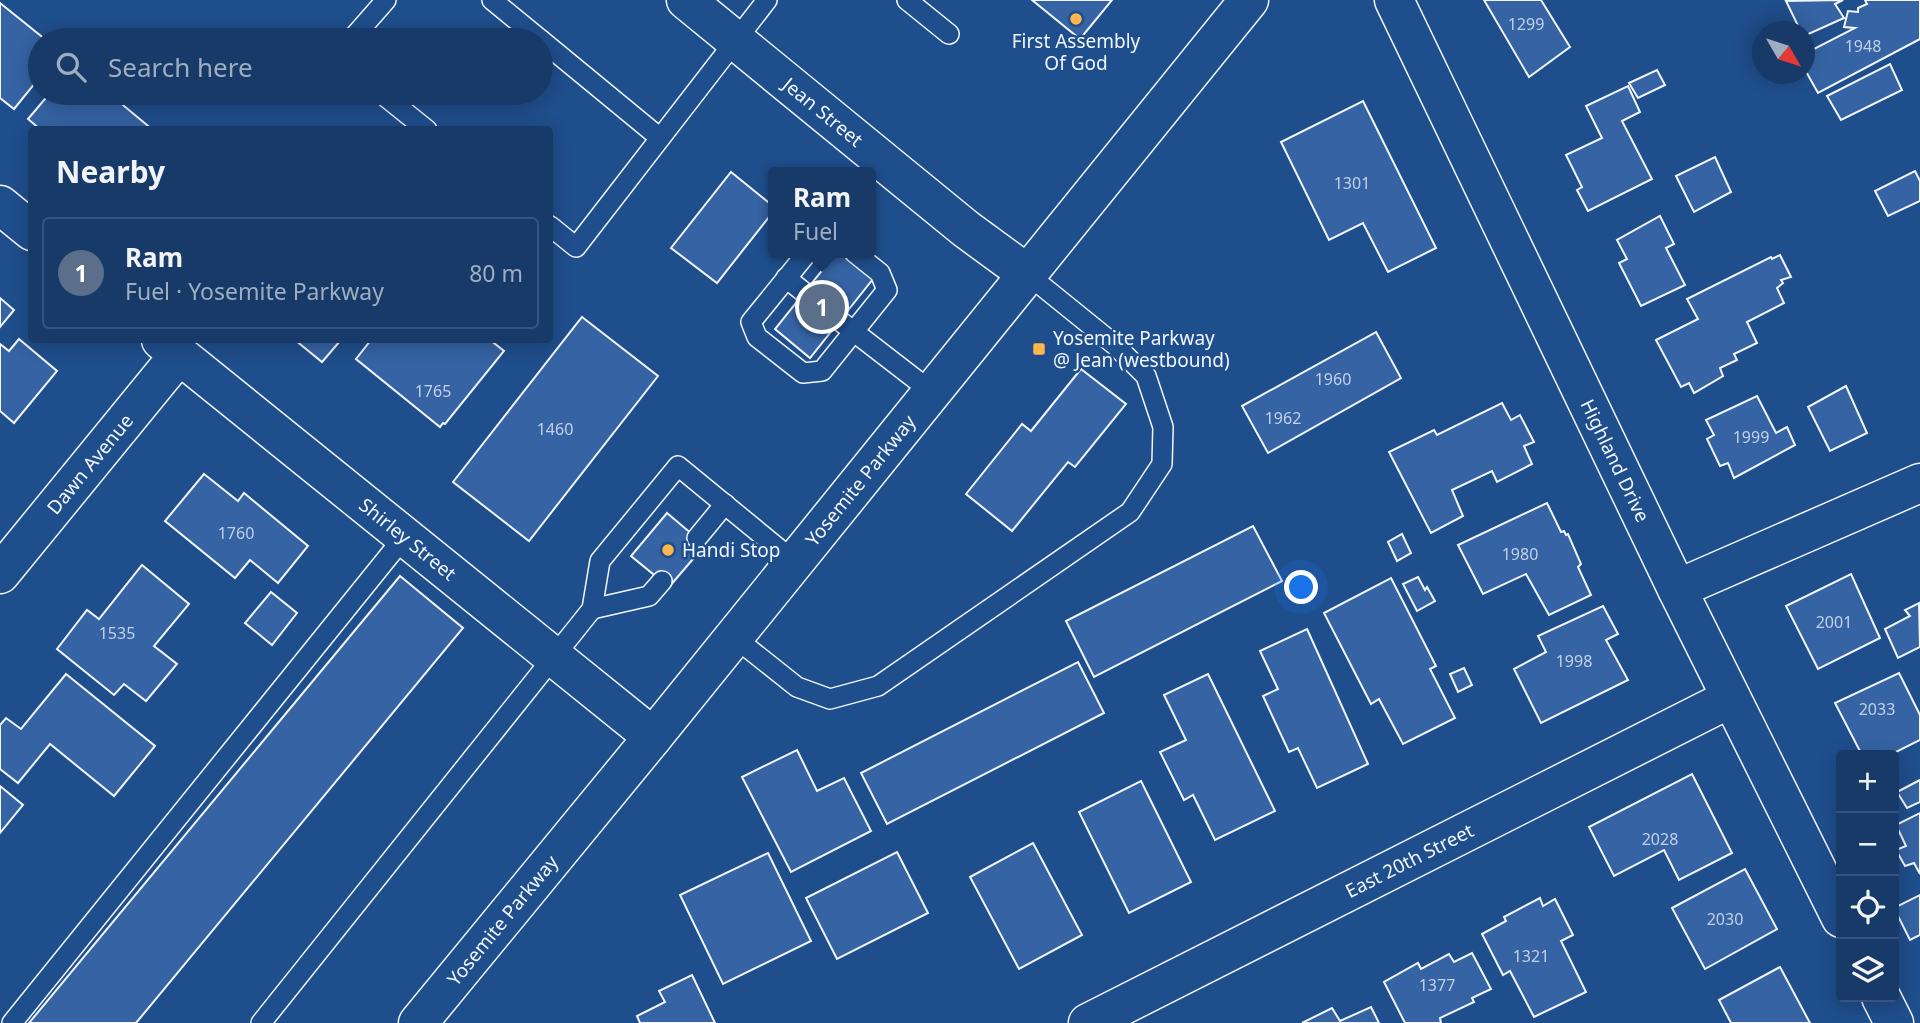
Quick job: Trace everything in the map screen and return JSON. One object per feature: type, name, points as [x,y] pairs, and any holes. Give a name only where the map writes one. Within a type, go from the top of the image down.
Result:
[{"type":"street","name":"Jean Street","points":[[686,0],[875,166],[1026,273]]},
{"type":"street","name":"Yosemite Parkway","points":[[418,1023],[734,638],[1249,0]]},
{"type":"street","name":"Highland Drive","points":[[1394,0],[1677,589],[1836,908]]},
{"type":"street","points":[[0,205],[28,228]]},
{"type":"street","name":"Shirley Street","points":[[170,347],[653,737]]},
{"type":"street","name":"Dawn Avenue","points":[[0,574],[170,347]]},
{"type":"street","points":[[1677,589],[1920,483]]},
{"type":"street","name":"East 20th Street","points":[[1088,1023],[1731,698]]},
{"type":"street","points":[[1884,1002],[1894,1023]]},
{"type":"lane","points":[[362,28],[386,0]]},
{"type":"lane","points":[[492,0],[526,28]]},
{"type":"lane","points":[[553,228],[576,247],[767,0]]},
{"type":"lane","points":[[907,0],[949,34]]},
{"type":"lane","points":[[553,50],[660,138]]},
{"type":"lane","points":[[396,105],[423,126]]},
{"type":"lane","points":[[803,258],[751,322],[757,337],[803,373],[822,371],[847,326],[887,290],[880,273],[861,258]]},
{"type":"lane","points":[[734,638],[797,687],[830,699],[878,686],[1130,512],[1162,464],[1163,426],[1146,376],[1115,345],[1026,273]]},
{"type":"lane","points":[[786,278],[804,293]]},
{"type":"lane","points":[[847,326],[932,392]]},
{"type":"lane","points":[[261,1023],[592,609],[600,561],[678,466],[795,562]]},
{"type":"lane","points":[[696,538],[725,504]]},
{"type":"lane","points":[[12,1023],[405,536]]},
{"type":"lane","points":[[592,609],[649,596],[662,581]]},
{"type":"building","name":"First Assembly Of God","points":[[1032,0],[1112,0],[1080,39]]},
{"type":"building","points":[[1484,0],[1541,0],[1570,47],[1529,77]]},
{"type":"building","points":[[1843,0],[1835,4],[1844,18],[1815,31],[1815,21],[1796,21],[1786,1]]},
{"type":"building","points":[[1865,0],[1920,0],[1920,39],[1818,93],[1813,84],[1815,48],[1855,28],[1844,27],[1848,11],[1858,12],[1858,8],[1867,4]]},
{"type":"building","points":[[0,3],[31,28],[28,28],[28,92],[14,109],[0,98]]},
{"type":"building","points":[[1890,64],[1902,90],[1841,120],[1827,96]]},
{"type":"building","points":[[1657,70],[1665,85],[1638,98],[1629,83]]},
{"type":"building","points":[[1628,86],[1640,112],[1622,121],[1652,179],[1588,211],[1577,190],[1582,187],[1566,155],[1602,138],[1586,106]]},
{"type":"building","points":[[1363,101],[1436,248],[1388,272],[1363,223],[1329,240],[1281,142]]},
{"type":"building","points":[[40,105],[123,105],[148,126],[36,126],[28,119]]},
{"type":"building","points":[[1715,157],[1731,192],[1694,212],[1676,176]]},
{"type":"building","points":[[1915,171],[1920,181],[1920,201],[1888,216],[1875,191]]},
{"type":"building","points":[[731,172],[768,202],[768,218],[717,283],[671,248]]},
{"type":"building","points":[[1660,216],[1674,244],[1666,248],[1685,285],[1641,306],[1619,263],[1627,259],[1617,240]]},
{"type":"building","points":[[1780,255],[1791,277],[1781,280],[1783,283],[1777,288],[1784,303],[1747,322],[1757,343],[1734,354],[1737,360],[1720,368],[1723,376],[1694,393],[1689,383],[1681,387],[1656,340],[1698,319],[1687,299]]},
{"type":"building","points":[[832,258],[846,258],[873,279],[810,358],[775,329]]},
{"type":"building","points":[[0,298],[14,310],[0,327]]},
{"type":"building","points":[[582,317],[658,376],[529,541],[453,482]]},
{"type":"building","points":[[1376,332],[1401,378],[1268,453],[1242,406]]},
{"type":"building","points":[[19,339],[57,371],[14,423],[0,411],[0,344],[9,351]]},
{"type":"building","points":[[299,343],[338,343],[322,362]]},
{"type":"building","points":[[369,343],[494,343],[504,351],[440,427],[356,359]]},
{"type":"building","points":[[1081,369],[1126,404],[1075,467],[1068,462],[1012,531],[966,494],[1022,424],[1031,431]]},
{"type":"building","points":[[1846,386],[1867,433],[1830,451],[1808,407]]},
{"type":"building","points":[[1757,396],[1776,433],[1787,427],[1795,445],[1734,478],[1728,463],[1720,466],[1707,439],[1714,435],[1706,420]]},
{"type":"building","points":[[1502,403],[1511,420],[1520,415],[1534,442],[1524,446],[1532,464],[1497,482],[1492,471],[1452,490],[1463,516],[1431,533],[1389,452],[1434,430],[1437,435]]},
{"type":"building","points":[[204,474],[238,501],[244,493],[308,546],[278,583],[250,560],[235,578],[165,521]]},
{"type":"building","points":[[1547,503],[1561,532],[1568,534],[1581,564],[1578,567],[1591,595],[1549,615],[1526,574],[1483,594],[1458,545]]},
{"type":"building","name":"Handi Stop","points":[[667,513],[705,545],[669,587],[631,556]]},
{"type":"building","points":[[1253,526],[1282,581],[1094,677],[1066,621]]},
{"type":"building","points":[[1402,534],[1411,553],[1397,561],[1388,542]]},
{"type":"building","points":[[142,565],[189,604],[154,646],[177,664],[146,701],[124,684],[114,695],[57,649],[87,610],[99,619]]},
{"type":"building","points":[[1851,574],[1880,638],[1818,669],[1786,606]]},
{"type":"building","points":[[400,576],[463,628],[136,1023],[29,1023]]},
{"type":"building","points":[[1418,577],[1435,601],[1417,611],[1403,584]]},
{"type":"building","points":[[1391,578],[1436,666],[1430,669],[1455,718],[1403,744],[1379,699],[1371,704],[1324,613]]},
{"type":"building","points":[[271,592],[297,613],[272,645],[245,623]]},
{"type":"building","points":[[1919,603],[1920,647],[1898,658],[1885,629],[1910,616],[1905,610]]},
{"type":"building","points":[[1603,606],[1618,634],[1606,640],[1628,680],[1541,723],[1514,669],[1546,652],[1538,636]]},
{"type":"building","points":[[1307,629],[1368,764],[1317,788],[1298,748],[1289,752],[1263,696],[1278,689],[1260,651]]},
{"type":"building","points":[[1078,662],[1104,713],[887,824],[861,773]]},
{"type":"building","points":[[1464,668],[1472,685],[1458,692],[1450,674]]},
{"type":"building","points":[[1899,673],[1920,715],[1920,740],[1899,750],[1859,750],[1835,703]]},
{"type":"building","points":[[66,674],[155,746],[114,796],[50,744],[18,783],[0,769],[0,725],[6,718],[21,729]]},
{"type":"building","points":[[1208,674],[1275,811],[1215,840],[1193,795],[1184,800],[1160,752],[1186,740],[1164,695]]},
{"type":"building","points":[[797,750],[817,791],[844,778],[871,831],[791,872],[742,777]]},
{"type":"building","points":[[1692,774],[1732,853],[1679,880],[1664,850],[1614,876],[1589,827]]},
{"type":"building","points":[[1920,780],[1920,802],[1907,808],[1899,791]]},
{"type":"building","points":[[1141,781],[1191,882],[1129,913],[1079,812]]},
{"type":"building","points":[[0,786],[23,805],[0,833]]},
{"type":"building","points":[[1920,813],[1920,874],[1914,863],[1905,866],[1899,855],[1899,849],[1906,846],[1899,831],[1899,824]]},
{"type":"building","points":[[1033,843],[1082,935],[1019,969],[970,877]]},
{"type":"building","points":[[897,852],[928,913],[837,959],[806,898]]},
{"type":"building","points":[[768,853],[811,941],[723,984],[680,895]]},
{"type":"building","points":[[1745,869],[1777,929],[1705,969],[1672,908]]},
{"type":"building","points":[[1920,895],[1920,935],[1910,940],[1899,918],[1899,906]]},
{"type":"building","points":[[1540,898],[1543,906],[1555,899],[1573,935],[1561,941],[1586,992],[1534,1017],[1510,971],[1503,975],[1482,934],[1506,921],[1504,917]]},
{"type":"building","points":[[1472,953],[1491,989],[1472,998],[1474,1002],[1440,1018],[1441,1023],[1405,1023],[1384,982],[1418,963],[1421,969],[1449,954],[1454,962]]},
{"type":"building","points":[[1780,967],[1810,1023],[1731,1023],[1719,1000]]},
{"type":"building","points":[[692,975],[715,1023],[640,1023],[637,1016],[665,1002],[659,991]]},
{"type":"building","points":[[1371,1007],[1379,1023],[1302,1023],[1332,1008],[1340,1021]]},
{"type":"place","name":"First Assembly Of God","points":[[1076,19]]},
{"type":"place","name":"Ram","points":[[822,307]]},
{"type":"place","name":"Yosemite Parkway @ Jean (westbound)","points":[[1039,349]]},
{"type":"place","name":"Handi Stop","points":[[668,550]]}]
